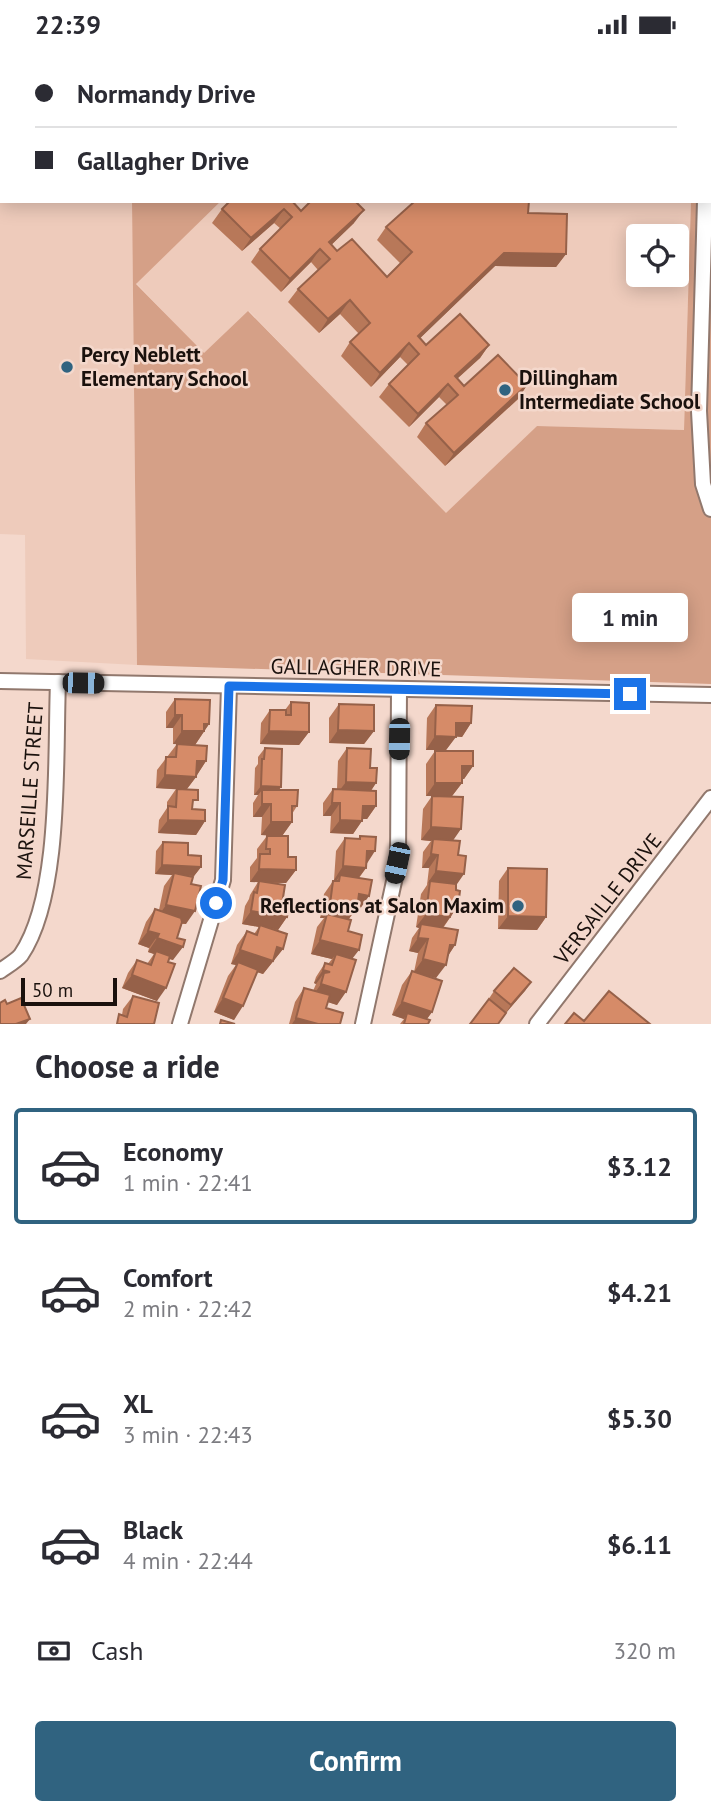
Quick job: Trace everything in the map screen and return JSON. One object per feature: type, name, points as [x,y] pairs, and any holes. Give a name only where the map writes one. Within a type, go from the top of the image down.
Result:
[{"type":"street","points":[[705,203],[699,411],[704,484],[711,509]]},
{"type":"street","name":"GALLAGHER DRIVE","points":[[0,681],[711,695]]},
{"type":"street","name":"MARSEILLE STREET","points":[[0,971],[20,956],[41,914],[50,863],[58,683]]},
{"type":"street","points":[[180,1024],[223,880],[229,686]]},
{"type":"street","points":[[363,1024],[397,863],[399,690]]},
{"type":"street","name":"VERSAILLE DRIVE","points":[[537,1024],[711,798]]},
{"type":"shaded area","name":"Percy Neblett Elementary School","points":[[0,203],[132,203],[137,665],[26,659],[25,535],[0,534]]},
{"type":"shaded area","points":[[132,203],[219,203],[136,284],[204,353],[248,311],[446,513],[537,426],[684,430],[691,203],[711,203],[711,684],[137,665]]},
{"type":"shaded area","name":"Dillingham Intermediate School","points":[[219,203],[691,203],[689,266],[689,224],[626,224],[626,287],[688,287],[684,430],[537,426],[446,514],[249,311],[204,354],[136,283]]},
{"type":"building","points":[[228,203],[294,203],[301,211],[309,203],[357,203],[364,210],[329,242],[337,251],[352,239],[387,277],[412,252],[386,227],[413,203],[529,203],[528,213],[567,214],[566,254],[504,253],[418,336],[426,345],[460,314],[489,345],[455,376],[464,386],[498,355],[527,385],[454,453],[426,423],[458,395],[448,384],[418,414],[389,384],[419,354],[409,343],[380,373],[350,342],[370,323],[350,300],[328,319],[298,289],[330,259],[320,249],[290,279],[260,249],[292,217],[284,209],[251,238],[222,209]]},
{"type":"building","points":[[175,699],[210,700],[209,724],[204,724],[204,731],[182,731],[182,715],[175,715]]},
{"type":"building","points":[[291,702],[309,703],[309,732],[269,731],[270,710],[286,710],[286,715],[291,715]]},
{"type":"building","points":[[339,704],[374,705],[374,731],[338,730]]},
{"type":"building","points":[[436,705],[472,706],[471,723],[456,723],[456,737],[435,736]]},
{"type":"building","points":[[177,744],[207,746],[206,761],[197,761],[196,777],[165,775],[166,757],[176,757]]},
{"type":"building","points":[[265,748],[282,749],[281,787],[261,786]]},
{"type":"building","points":[[347,748],[371,749],[370,768],[377,768],[376,783],[346,782]]},
{"type":"building","points":[[435,751],[473,751],[473,766],[462,766],[462,783],[435,783]]},
{"type":"building","points":[[177,789],[198,790],[198,800],[193,800],[192,809],[205,810],[205,821],[168,820],[168,806],[176,807]]},
{"type":"building","points":[[333,789],[376,791],[376,806],[363,806],[362,821],[340,820],[340,803],[332,803]]},
{"type":"building","points":[[262,790],[298,790],[297,806],[292,806],[292,822],[271,822],[271,804],[262,804]]},
{"type":"building","points":[[432,796],[463,797],[461,829],[431,827]]},
{"type":"building","points":[[267,836],[288,836],[288,857],[296,857],[296,870],[259,869],[260,854],[270,854],[270,849],[266,849]]},
{"type":"building","points":[[360,836],[376,837],[375,851],[367,851],[366,868],[343,866],[345,838],[360,839]]},
{"type":"building","points":[[433,839],[460,841],[458,855],[466,856],[464,874],[436,871],[438,855],[431,854]]},
{"type":"building","points":[[163,842],[188,843],[188,855],[201,856],[201,867],[162,865]]},
{"type":"building","points":[[508,868],[547,869],[546,917],[508,916]]},
{"type":"building","points":[[174,873],[193,877],[191,884],[201,886],[195,911],[166,905]]},
{"type":"building","points":[[340,875],[372,880],[369,896],[359,894],[357,908],[330,904],[333,881],[339,881]]},
{"type":"building","points":[[259,881],[285,885],[282,904],[289,905],[287,917],[251,911]]},
{"type":"building","points":[[430,881],[456,884],[456,890],[460,891],[458,906],[452,905],[450,917],[426,914]]},
{"type":"building","points":[[155,909],[181,918],[177,938],[185,940],[183,947],[157,938],[159,934],[148,931]]},
{"type":"building","points":[[327,914],[351,920],[348,931],[362,935],[359,950],[320,940]]},
{"type":"building","points":[[421,924],[458,930],[455,945],[450,945],[446,965],[423,959],[428,939],[418,938]]},
{"type":"building","points":[[260,925],[287,934],[283,949],[277,947],[273,961],[240,950],[247,931],[257,935]]},
{"type":"building","points":[[156,951],[170,956],[168,962],[175,964],[166,988],[132,975],[137,960],[151,965]]},
{"type":"building","points":[[336,954],[356,960],[346,992],[321,984],[324,973],[330,972],[323,970],[325,963],[332,965]]},
{"type":"building","points":[[238,962],[258,970],[243,1006],[223,998]]},
{"type":"building","points":[[514,968],[531,982],[511,1005],[494,991]]},
{"type":"building","points":[[412,971],[442,981],[432,1012],[402,1002]]},
{"type":"building","points":[[304,988],[330,995],[326,1008],[343,1013],[340,1024],[318,1024],[296,1018]]},
{"type":"building","points":[[609,991],[650,1024],[565,1024],[574,1013],[584,1021]]},
{"type":"building","points":[[133,996],[159,1003],[154,1024],[117,1024],[119,1014],[127,1017]]},
{"type":"building","points":[[21,998],[30,1019],[16,1024],[0,1024],[0,1003],[5,1000],[7,1004]]},
{"type":"building","points":[[489,999],[506,1013],[498,1024],[470,1024]]},
{"type":"building","points":[[407,1013],[430,1020],[428,1024],[404,1024]]},
{"type":"place","name":"Percy Neblett Elementary School","points":[[67,367]]},
{"type":"place","name":"Dillingham Intermediate School","points":[[505,390]]},
{"type":"place","name":"Reflections at Salon Maxim","points":[[518,906]]},
{"type":"route","points":[[216,903],[223,880],[229,686],[630,694]]}]
